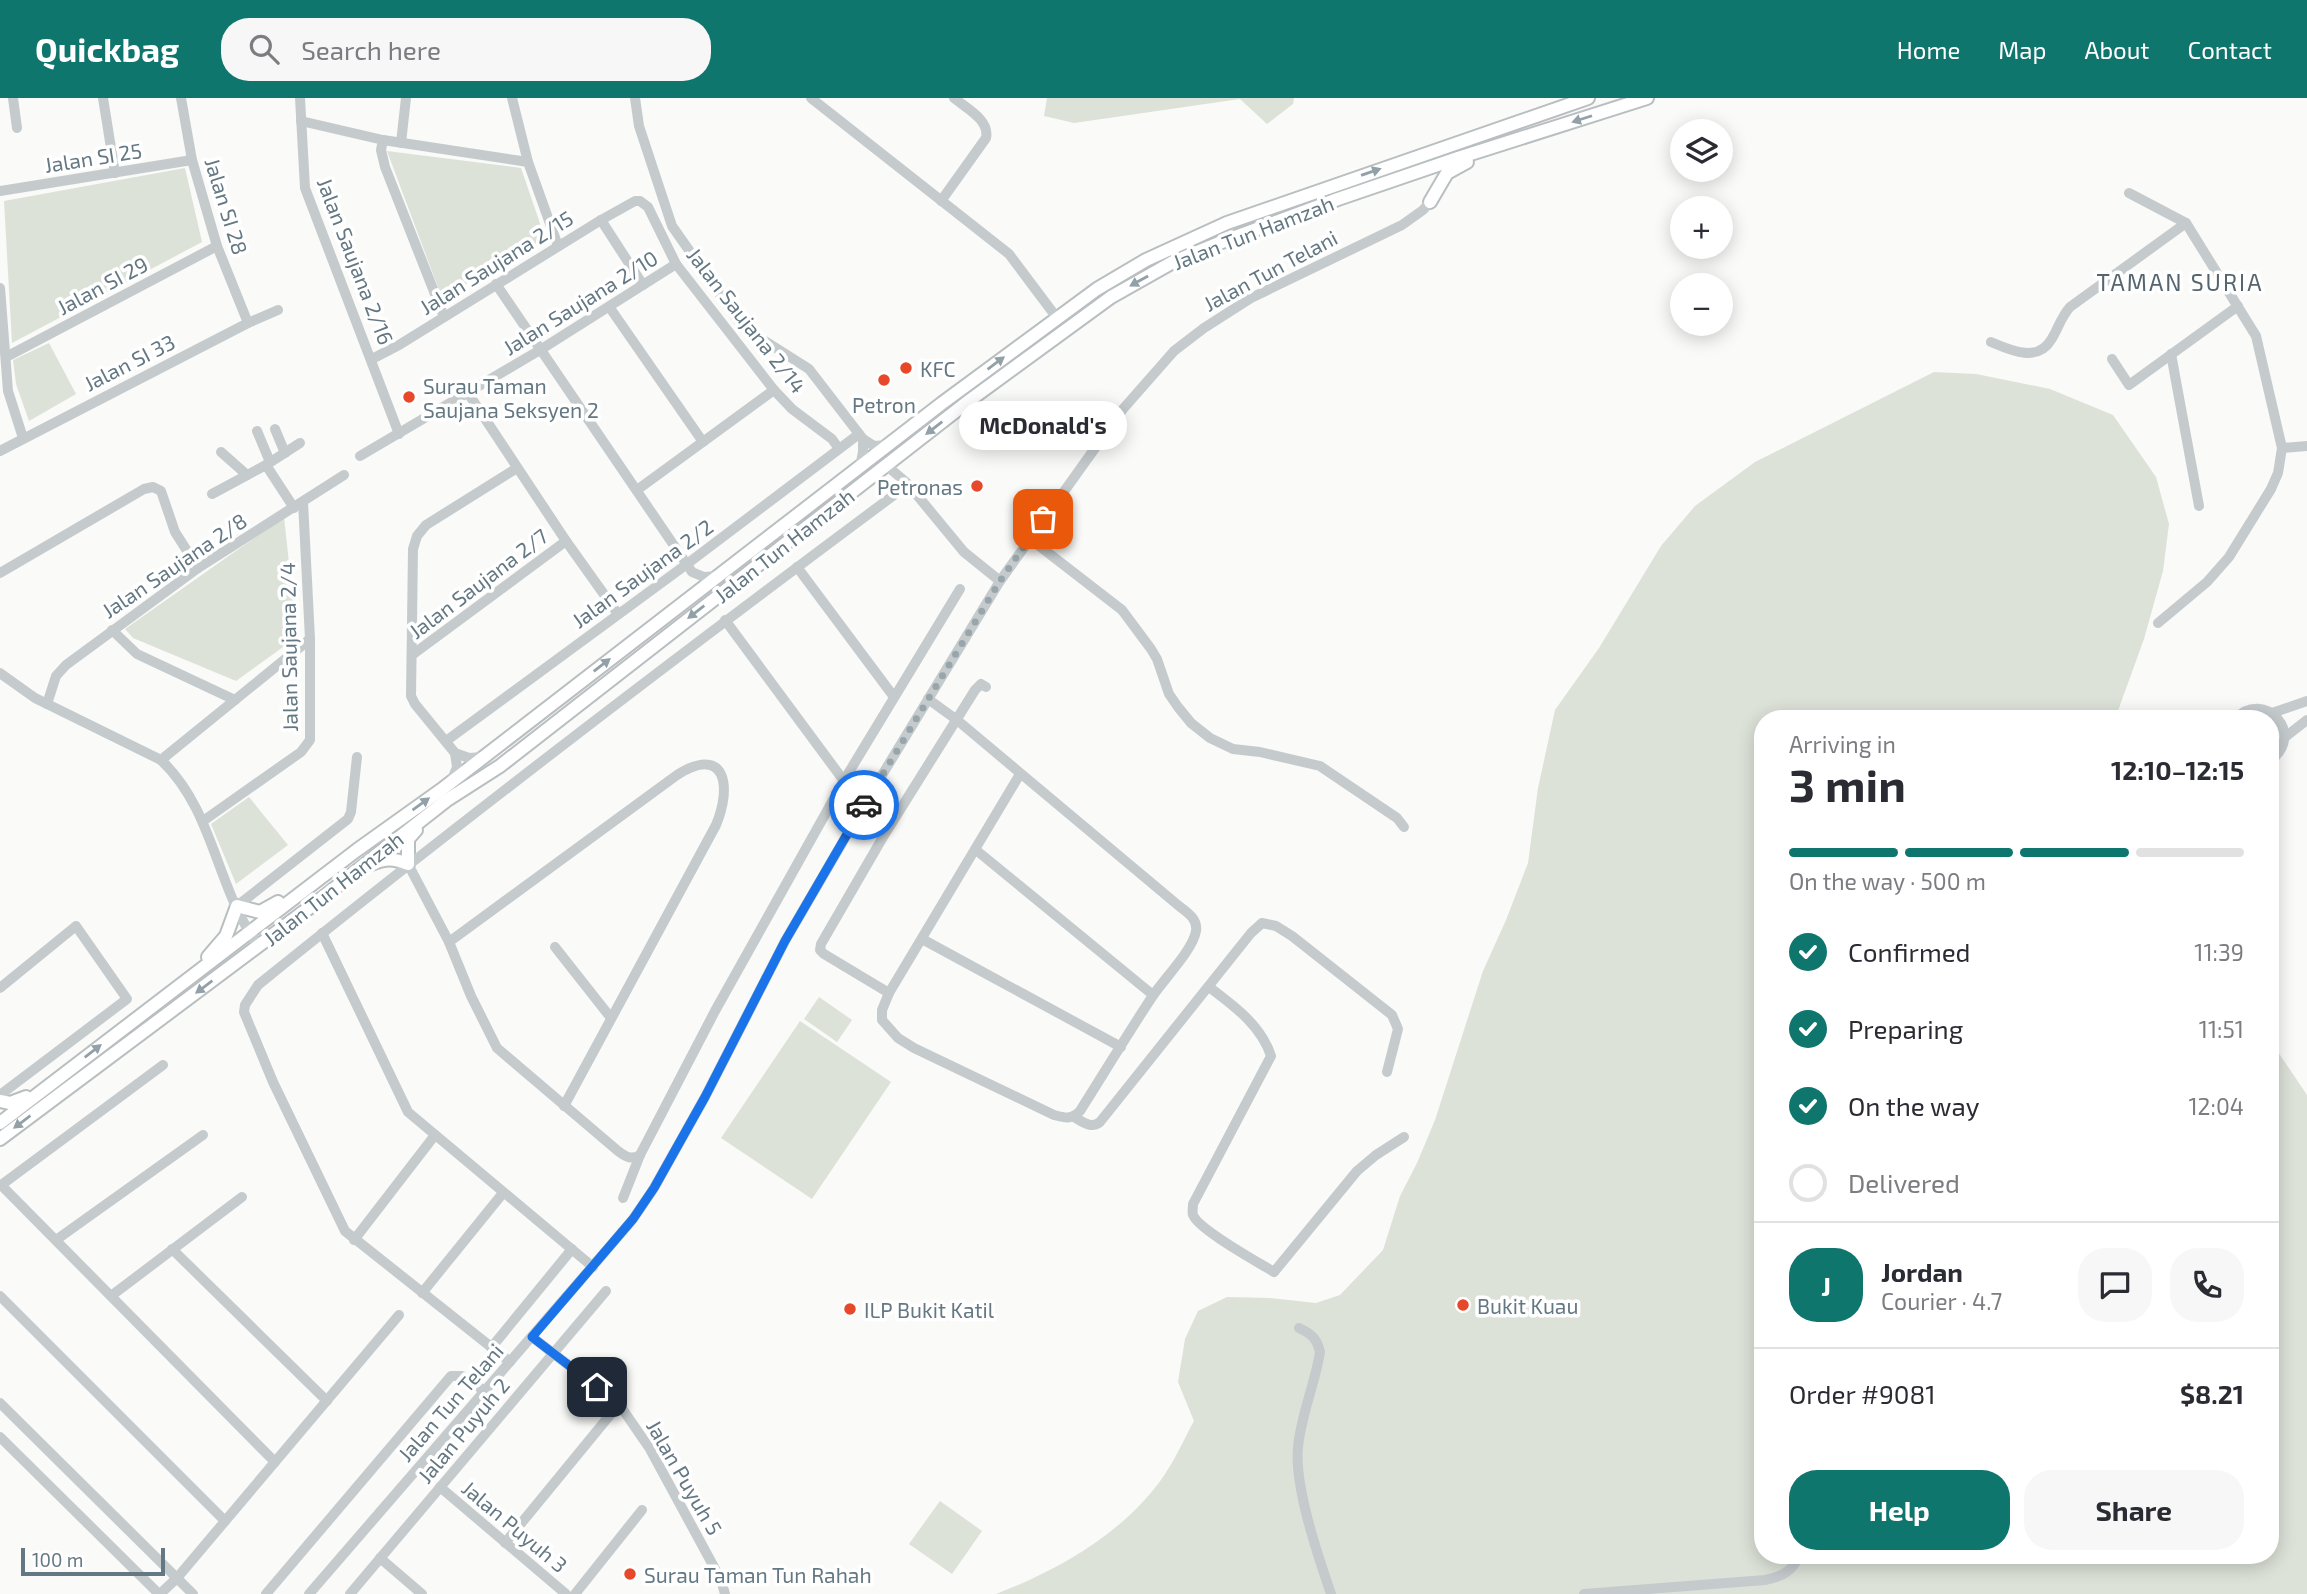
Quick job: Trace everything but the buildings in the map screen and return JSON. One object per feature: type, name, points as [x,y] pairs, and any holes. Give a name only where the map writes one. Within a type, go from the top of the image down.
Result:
[{"type":"main road","name":"Jalan Tun Hamzah","points":[[0,1123],[344,860],[451,782],[887,445],[1097,289],[1146,260],[1205,232],[1588,98]]},
{"type":"main road","name":"Jalan Tun Hamzah","points":[[0,1139],[321,899],[447,800],[500,766],[1010,370],[1111,297],[1194,253],[1338,199],[1647,98]]},
{"type":"main road","points":[[1430,202],[1447,173],[1454,167],[1529,137]]},
{"type":"main road","points":[[1338,199],[1423,178],[1432,185],[1430,202]]},
{"type":"main road","points":[[321,899],[372,863],[395,858],[408,864],[408,839],[500,766]]},
{"type":"main road","points":[[156,1003],[217,948],[232,924],[237,906],[260,912],[267,909],[344,860]]},
{"type":"main road","points":[[0,1101],[20,1101],[61,1076]]},
{"type":"street","points":[[13,98],[17,128]]},
{"type":"street","points":[[103,98],[115,173]]},
{"type":"street","name":"Jalan SI 28","points":[[181,98],[192,160],[217,246],[248,323]]},
{"type":"street","name":"Jalan Saujana 2/16","points":[[300,98],[305,188],[399,434]]},
{"type":"street","points":[[401,142],[406,98]]},
{"type":"street","points":[[512,98],[528,162],[558,246]]},
{"type":"street","points":[[635,98],[639,126],[672,226],[743,327],[808,369],[861,436],[874,446],[887,445]]},
{"type":"street","points":[[811,98],[1009,254],[1057,318]]},
{"type":"street","points":[[941,201],[988,132],[984,123],[954,98]]},
{"type":"street","points":[[301,121],[383,140],[528,162]]},
{"type":"street","points":[[383,140],[381,150],[385,167],[444,317]]},
{"type":"street","name":"Jalan SI 25","points":[[0,191],[192,160]]},
{"type":"street","points":[[644,204],[660,191]]},
{"type":"street","points":[[2129,193],[2186,223],[2238,306],[2256,336],[2282,448],[2278,473],[2271,489],[2220,570],[2158,623]]},
{"type":"street","name":"Jalan Saujana 2/15","points":[[372,359],[601,220],[635,201],[644,204]]},
{"type":"street","name":"Jalan Tun Telani","points":[[309,1594],[633,1219],[654,1188],[705,1097],[785,941],[928,699],[1000,581],[1123,409],[1174,351],[1204,328],[1251,298],[1402,225],[1414,218],[1430,202]]},
{"type":"street","name":"Jalan Saujana 2/14","points":[[644,204],[676,264],[774,390],[792,409],[832,439],[839,449]]},
{"type":"street","points":[[601,220],[643,285]]},
{"type":"street","points":[[1991,342],[2025,354],[2037,352],[2052,339],[2062,316],[2070,307],[2186,223]]},
{"type":"street","name":"Jalan SI 29","points":[[6,357],[217,246]]},
{"type":"street","name":"Jalan Saujana 2/10","points":[[360,456],[540,350],[676,264]]},
{"type":"street","points":[[496,284],[690,568],[694,579],[688,599]]},
{"type":"street","points":[[0,288],[8,391],[23,438]]},
{"type":"street","points":[[2112,359],[2129,385],[2238,306]]},
{"type":"street","points":[[610,307],[703,442]]},
{"type":"street","name":"Jalan SI 33","points":[[0,451],[278,310]]},
{"type":"street","points":[[2171,354],[2199,506]]},
{"type":"street","points":[[637,490],[774,390]]},
{"type":"street","points":[[468,393],[618,614]]},
{"type":"street","points":[[275,429],[285,453]]},
{"type":"street","points":[[257,431],[268,463],[298,505]]},
{"type":"street","points":[[860,467],[863,452],[861,436]]},
{"type":"street","name":"Jalan Saujana 2/2","points":[[446,741],[618,614],[690,568],[839,449],[861,436]]},
{"type":"street","points":[[212,494],[300,443]]},
{"type":"street","points":[[2282,448],[2307,446]]},
{"type":"street","points":[[221,452],[247,475]]},
{"type":"street","points":[[887,466],[907,483],[964,552],[1000,581]]},
{"type":"street","points":[[483,757],[469,758],[456,753],[411,696],[413,549],[417,536],[426,525],[517,468]]},
{"type":"street","name":"Jalan Saujana 2/8","points":[[47,704],[60,670],[198,568],[344,475]]},
{"type":"street","points":[[0,573],[144,489],[153,487],[161,491],[175,532],[198,568]]},
{"type":"street","points":[[510,1362],[354,1240],[340,1224],[273,1082],[244,1012],[244,1005],[258,985],[408,864],[725,620],[894,495]]},
{"type":"street","name":"Jalan Saujana 2/4","points":[[203,821],[301,752],[310,740],[310,639],[298,505]]},
{"type":"street","points":[[1030,538],[1122,610],[1157,659],[1170,694],[1178,707],[1191,723],[1210,738],[1233,749],[1285,757],[1320,766],[1397,818],[1404,827]]},
{"type":"street","name":"Jalan Saujana 2/7","points":[[412,655],[566,541]]},
{"type":"street","points":[[797,567],[894,697]]},
{"type":"street","points":[[690,568],[704,577],[718,576]]},
{"type":"street","points":[[622,1198],[640,1155],[715,1012],[844,781],[960,589]]},
{"type":"street","points":[[725,620],[844,781]]},
{"type":"street","points":[[112,630],[137,654],[235,700]]},
{"type":"street","points":[[161,760],[310,639]]},
{"type":"street","points":[[0,673],[47,704],[161,760],[188,794],[203,821],[249,933],[259,946]]},
{"type":"street","points":[[889,993],[824,954],[821,944],[883,837],[979,685],[986,687]]},
{"type":"street","points":[[928,699],[957,720],[1195,920],[1196,934],[1178,963],[1153,995],[1080,1111],[1068,1119],[1054,1115],[926,1054],[898,1038],[882,1020],[882,1010],[889,993],[1020,774]]},
{"type":"street","points":[[2279,711],[2307,701]]},
{"type":"street","points":[[2279,719],[2285,737],[2279,753]]},
{"type":"street","points":[[2285,737],[2307,720]]},
{"type":"street","points":[[451,782],[457,767],[456,753]]},
{"type":"street","points":[[237,906],[348,819],[356,757]]},
{"type":"street","points":[[449,942],[688,767],[708,763],[715,767],[724,785],[722,812],[564,1106]]},
{"type":"street","points":[[976,849],[1153,995]]},
{"type":"street","points":[[408,864],[449,942],[471,996],[497,1048],[626,1157],[634,1158],[640,1155]]},
{"type":"street","points":[[1074,1117],[1090,1125],[1100,1122],[1256,927],[1262,923],[1276,926],[1392,1015],[1398,1029],[1387,1072]]},
{"type":"street","points":[[0,988],[76,926],[127,999],[0,1095]]},
{"type":"street","points":[[322,933],[408,1112],[593,1267]]},
{"type":"street","points":[[922,939],[1121,1047]]},
{"type":"street","points":[[555,947],[611,1018]]},
{"type":"street","points":[[1209,987],[1259,1031],[1271,1056],[1193,1204],[1192,1213],[1209,1231],[1274,1272],[1357,1171],[1404,1137]]},
{"type":"street","points":[[163,1065],[1,1185],[275,1462]]},
{"type":"street","points":[[56,1240],[203,1135]]},
{"type":"street","points":[[354,1240],[435,1135]]},
{"type":"street","points":[[422,1293],[503,1193]]},
{"type":"street","points":[[111,1296],[242,1197]]},
{"type":"street","points":[[172,1249],[327,1401]]},
{"type":"street","points":[[491,1348],[572,1249]]},
{"type":"street","name":"Jalan Puyuh 2","points":[[350,1594],[606,1291]]},
{"type":"street","points":[[0,1296],[225,1521]]},
{"type":"street","points":[[0,1437],[160,1594],[177,1578],[399,1315]]},
{"type":"street","points":[[1299,1328],[1310,1333],[1318,1342],[1321,1352],[1298,1447],[1298,1470],[1331,1594]]},
{"type":"street","name":"Jalan Puyuh 5","points":[[532,1337],[619,1404],[650,1450],[721,1580],[725,1594]]},
{"type":"street","points":[[266,1594],[451,1376],[462,1376],[485,1391]]},
{"type":"street","points":[[0,1403],[193,1594]]},
{"type":"street","points":[[505,1543],[619,1404]]},
{"type":"street","name":"Jalan Puyuh 3","points":[[440,1488],[566,1594]]},
{"type":"street","points":[[575,1594],[642,1510]]},
{"type":"street","points":[[380,1558],[422,1594]]},
{"type":"street","points":[[1584,1594],[1765,1580],[1778,1577],[1795,1564]]},
{"type":"shaded area","points":[[1047,98],[1294,98],[1293,104],[1267,124],[1240,99],[1074,123],[1044,116]]},
{"type":"shaded area","points":[[387,151],[521,168],[545,238],[442,298]]},
{"type":"shaded area","points":[[185,168],[202,242],[12,343],[4,201]]},
{"type":"shaded area","points":[[49,343],[76,394],[29,421],[16,384],[13,360]]},
{"type":"shaded area","points":[[1934,372],[1976,374],[2050,389],[2113,415],[2156,477],[2169,524],[2163,571],[2144,639],[2118,710],[1754,710],[1754,1564],[2279,1564],[2279,1053],[2307,1095],[2307,1594],[996,1594],[1044,1573],[1090,1546],[1131,1513],[1165,1474],[1194,1421],[1178,1382],[1185,1339],[1198,1311],[1227,1297],[1316,1303],[1340,1295],[1383,1250],[1400,1196],[1435,1120],[1483,971],[1528,863],[1538,788],[1555,710],[1599,648],[1661,546],[1695,506],[1755,462]]},
{"type":"shaded area","points":[[284,517],[297,637],[236,681],[133,638],[125,629]]},
{"type":"shaded area","points":[[249,797],[288,845],[236,884],[211,824]]},
{"type":"shaded area","points":[[819,997],[852,1020],[837,1042],[804,1019]]},
{"type":"shaded area","points":[[800,1021],[891,1082],[812,1199],[721,1138]]},
{"type":"shaded area","points":[[940,1501],[982,1531],[952,1574],[909,1544]]},
{"type":"way so far","points":[[864,805],[1000,581],[1043,519]]},
{"type":"place","name":"KFC","points":[[906,368]]},
{"type":"place","name":"Petron","points":[[884,380]]},
{"type":"place","name":"Surau Taman Saujana Seksyen 2","points":[[409,397]]},
{"type":"place","name":"Petronas","points":[[977,486]]},
{"type":"place","name":"McDonald's","points":[[1043,519]]},
{"type":"place","name":"Bukit Kuau","points":[[1463,1305]]},
{"type":"place","name":"ILP Bukit Katil","points":[[850,1309]]},
{"type":"place","name":"Surau Taman Tun Rahah","points":[[630,1574]]},
{"type":"district","name":"TAMAN SURIA","points":[[2180,282]]},
{"type":"route","points":[[597,1387],[532,1337],[633,1219],[654,1188],[705,1097],[785,941],[864,805]]}]
